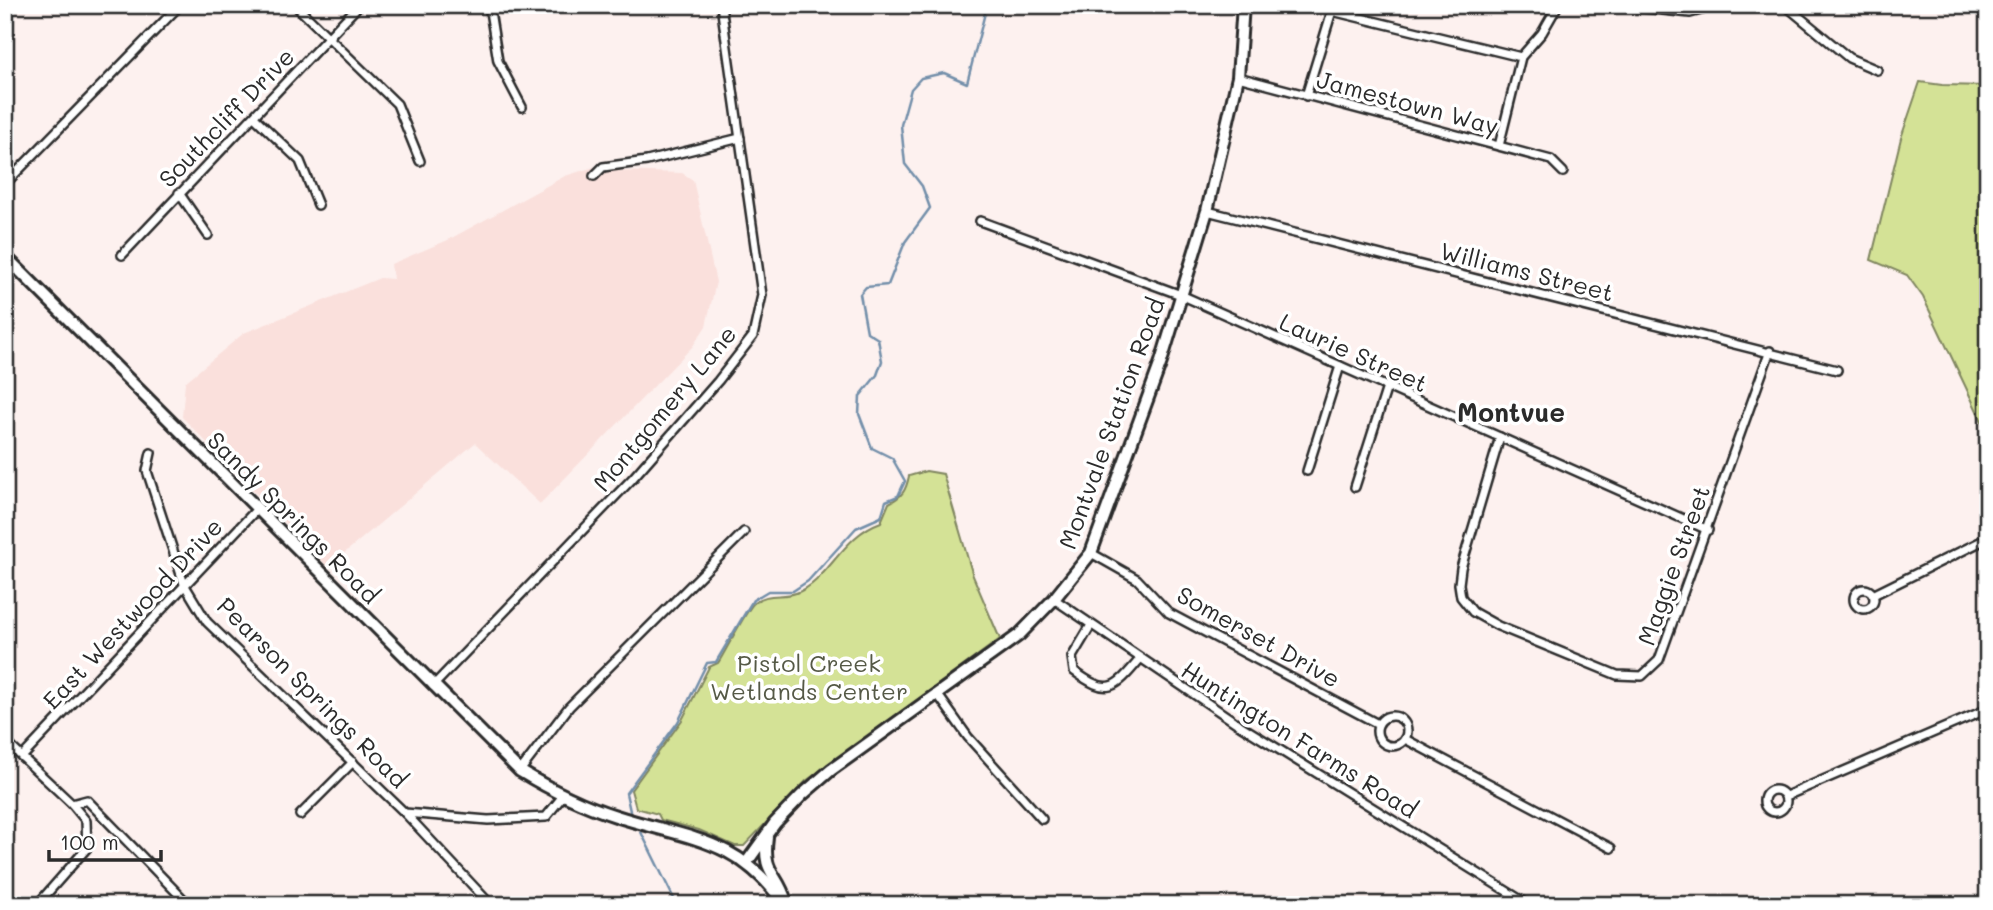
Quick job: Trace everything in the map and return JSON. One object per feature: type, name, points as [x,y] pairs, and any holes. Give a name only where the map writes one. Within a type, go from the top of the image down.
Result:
[{"type":"street","points":[[5,184],[180,5]]},
{"type":"street","points":[[295,5],[397,104],[420,161]]},
{"type":"street","name":"Southcliff Drive","points":[[122,256],[359,5]]},
{"type":"street","points":[[489,5],[498,61],[522,107]]},
{"type":"street","name":"Montgomery Lane","points":[[433,686],[632,479],[718,381],[752,336],[762,295],[721,5]]},
{"type":"street","name":"Montvale Station Road","points":[[747,862],[767,834],[802,795],[831,770],[1018,635],[1054,599],[1091,553],[1161,362],[1207,211],[1238,77],[1243,5]]},
{"type":"street","points":[[1500,146],[1521,57],[1542,33],[1558,5]]},
{"type":"street","points":[[1617,5],[1689,9],[1720,5]]},
{"type":"street","points":[[1785,5],[1849,58],[1877,70]]},
{"type":"street","points":[[1975,5],[1988,15]]},
{"type":"street","points":[[1306,96],[1332,11],[1521,57]]},
{"type":"street","name":"Jamestown Way","points":[[1238,77],[1551,160],[1563,172]]},
{"type":"street","points":[[254,117],[300,161],[318,205]]},
{"type":"street","points":[[594,176],[603,167],[647,161],[740,138]]},
{"type":"street","points":[[179,193],[208,235]]},
{"type":"street","name":"Williams Street","points":[[1207,211],[1837,370]]},
{"type":"street","name":"Laurie Street","points":[[980,221],[1181,295],[1708,530]]},
{"type":"street","name":"Sandy Springs Road","points":[[5,256],[520,771],[562,797]]},
{"type":"street","name":"Maggie Street","points":[[1500,437],[1458,584],[1466,606],[1498,626],[1617,675],[1642,676],[1659,660],[1708,530],[1770,351]]},
{"type":"street","points":[[1307,471],[1340,366]]},
{"type":"street","points":[[1355,487],[1387,387]]},
{"type":"street","name":"Pearson Springs Road","points":[[151,453],[147,471],[184,584],[207,622],[405,813],[488,820],[546,817],[562,797]]},
{"type":"street","name":"East Westwood Drive","points":[[22,757],[257,509]]},
{"type":"street","points":[[520,771],[569,707],[744,532]]},
{"type":"street","points":[[1873,595],[1988,538]]},
{"type":"street","name":"Somerset Drive","points":[[1091,553],[1137,579],[1169,612],[1378,724]]},
{"type":"street","name":"Huntington Farms Road","points":[[1054,599],[1238,724],[1529,905]]},
{"type":"street","points":[[1091,625],[1072,657],[1074,671],[1091,684],[1103,689],[1114,686],[1140,659]]},
{"type":"street","points":[[938,695],[968,737],[1042,819]]},
{"type":"street","points":[[1786,796],[1988,709]]},
{"type":"street","name":"Somerset Drive","points":[[1391,716],[1399,718],[1405,723],[1405,739],[1392,747],[1384,745],[1376,732],[1378,724],[1391,716]]},
{"type":"street","name":"Somerset Drive","points":[[1405,739],[1611,848]]},
{"type":"street","points":[[5,741],[72,804],[86,821],[88,848],[37,905]]},
{"type":"street","points":[[300,815],[353,762]]},
{"type":"street","points":[[562,797],[618,817],[701,838],[747,862],[786,905]]},
{"type":"street","points":[[72,804],[87,800],[189,905]]},
{"type":"street","points":[[405,813],[491,905]]},
{"type":"street","points":[[767,834],[765,864],[782,887],[786,905]]},
{"type":"shaded area","points":[[607,163],[617,171],[682,173],[693,180],[716,282],[706,326],[693,346],[540,504],[475,443],[328,567],[182,417],[185,382],[244,333],[380,278],[393,279],[391,264],[448,240],[565,176]]},
{"type":"green space","points":[[1920,82],[1988,86],[1988,434],[1923,297],[1907,275],[1871,260],[1901,138]]},
{"type":"green space","name":"Pistol Creek Wetlands Center","points":[[926,471],[943,474],[973,576],[1000,639],[806,781],[744,846],[735,846],[699,830],[661,820],[658,814],[636,808],[631,790],[682,720],[709,667],[718,663],[754,603],[764,597],[796,593],[807,587],[855,537],[881,522],[889,503],[903,492],[909,476]]},
{"type":"waterway","points":[[630,811],[626,793],[678,722],[707,663],[716,662],[753,600],[768,591],[793,591],[808,581],[856,528],[881,517],[886,501],[898,496],[905,481],[892,458],[872,448],[859,414],[860,396],[877,375],[882,361],[878,339],[867,332],[860,294],[866,287],[888,285],[905,242],[930,208],[922,186],[905,164],[901,125],[911,89],[921,78],[944,73],[967,83],[987,5]]},
{"type":"waterway","points":[[641,832],[677,905]]},
{"type":"district","name":"Montvue","points":[[1511,412]]}]
